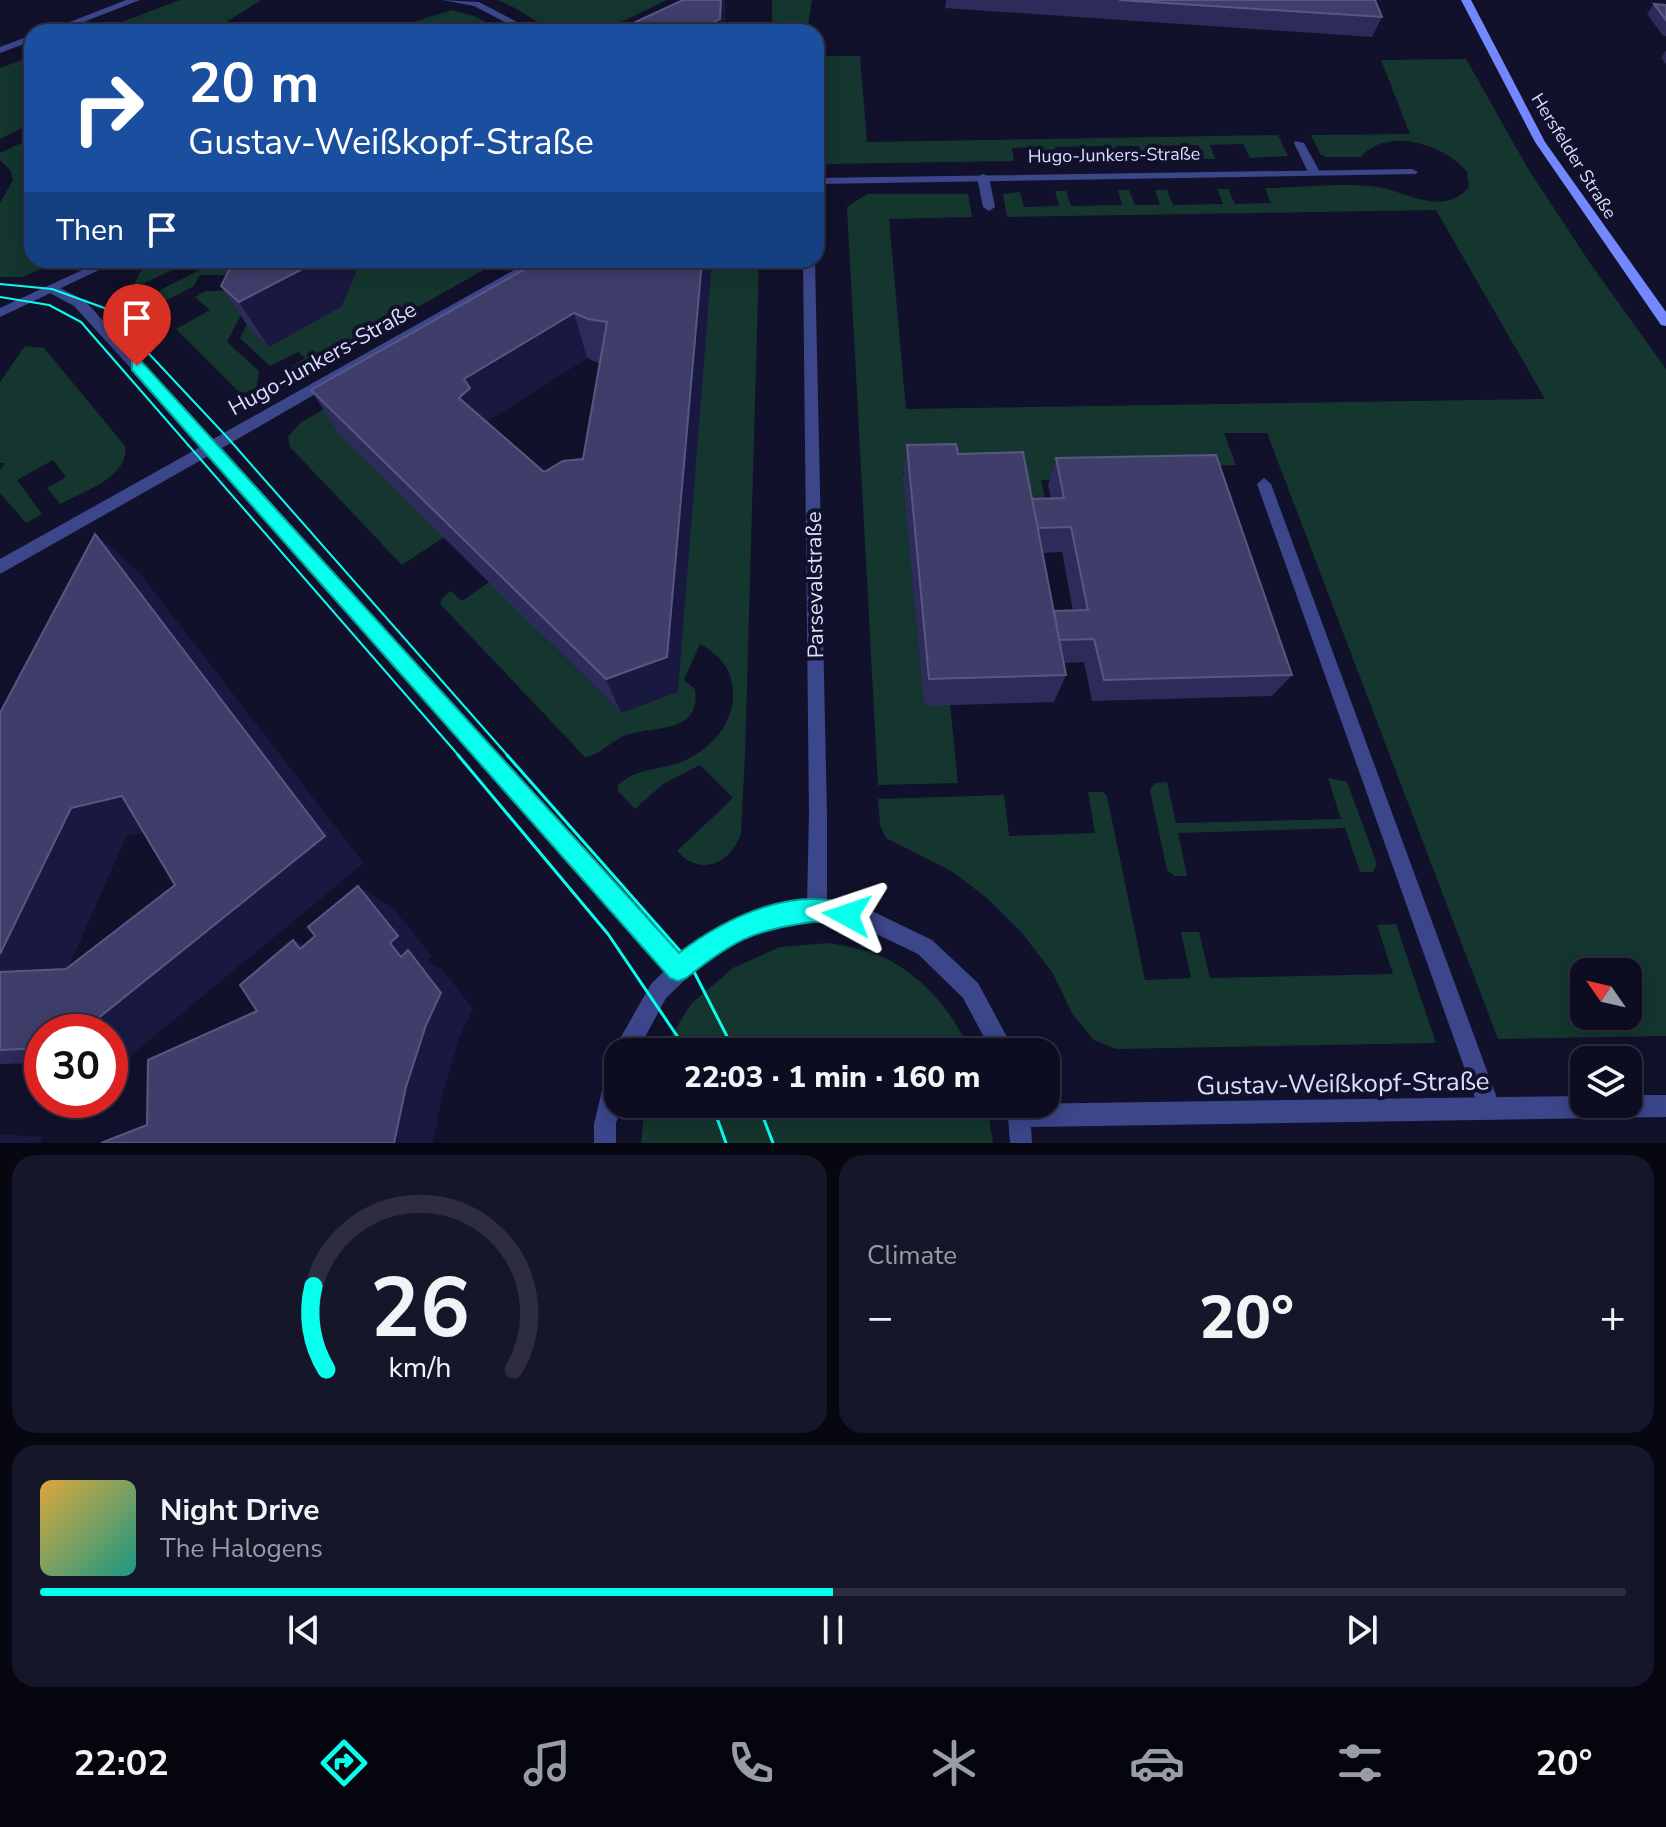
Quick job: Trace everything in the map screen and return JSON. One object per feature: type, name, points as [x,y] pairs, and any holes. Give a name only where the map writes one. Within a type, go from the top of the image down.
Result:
[{"type":"main road","name":"Hersfelder Straße","points":[[1466,0],[1540,142],[1666,322]]},
{"type":"street","points":[[70,24],[135,0]]},
{"type":"street","points":[[447,0],[476,4],[515,24]]},
{"type":"street","points":[[0,50],[24,41]]},
{"type":"street","points":[[1299,143],[1314,172]]},
{"type":"street","name":"Hugo-Junkers-Straße","points":[[824,181],[1412,172]]},
{"type":"street","points":[[983,177],[989,207]]},
{"type":"street","points":[[0,313],[97,268]]},
{"type":"street","name":"Hugo-Junkers-Straße","points":[[0,567],[527,268]]},
{"type":"street","name":"Parsevalstraße","points":[[809,268],[817,910]]},
{"type":"street","points":[[52,289],[79,303],[211,446],[678,969]]},
{"type":"street","points":[[1264,484],[1490,1109]]},
{"type":"street","points":[[632,1038],[655,996],[678,969],[721,936],[756,920],[817,910],[878,920],[920,942],[958,975],[981,1003],[997,1038]]},
{"type":"street","name":"Gustav-Weißkopf-Straße","points":[[1060,1110],[1666,1106]]},
{"type":"street","points":[[605,1143],[606,1118]]},
{"type":"street","points":[[1020,1118],[1021,1143]]},
{"type":"green space","points":[[180,0],[261,0],[224,24],[116,24]]},
{"type":"green space","points":[[497,0],[667,0],[616,24],[542,24]]},
{"type":"green space","points":[[772,0],[812,0],[808,24],[772,24]]},
{"type":"green space","points":[[451,10],[475,16],[489,24],[416,24]]},
{"type":"green space","points":[[824,56],[860,56],[867,142],[1278,135],[1288,156],[1250,158],[1243,144],[1210,145],[1215,159],[1204,159],[1198,145],[1151,146],[1155,159],[1144,159],[1139,146],[1115,146],[1119,160],[1108,160],[1103,146],[1055,147],[1058,161],[1047,161],[1043,147],[1012,148],[1014,161],[826,164]]},
{"type":"green space","points":[[24,59],[24,127],[0,139],[0,68]]},
{"type":"green space","points":[[1466,59],[1530,172],[1666,369],[1666,1036],[1498,1039],[1267,433],[1224,433],[1236,465],[1197,466],[1199,476],[1041,480],[1049,519],[958,470],[903,472],[924,705],[950,705],[958,783],[878,785],[847,207],[867,194],[968,194],[972,217],[889,219],[906,409],[1545,399],[1436,210],[1007,217],[1003,194],[1020,192],[1024,207],[1059,206],[1055,191],[1066,191],[1071,206],[1122,205],[1118,190],[1129,190],[1135,205],[1160,205],[1155,190],[1167,190],[1173,205],[1223,204],[1217,189],[1228,189],[1235,204],[1271,203],[1265,188],[1377,187],[1436,202],[1459,196],[1469,187],[1467,172],[1457,162],[1445,153],[1416,142],[1385,142],[1361,157],[1326,157],[1321,155],[1311,135],[1410,134],[1381,60]]},
{"type":"green space","points":[[24,142],[24,268],[43,268],[22,277],[0,277],[0,203],[13,180],[10,170],[0,160],[0,153]]},
{"type":"green space","points":[[145,268],[176,268],[132,289]]},
{"type":"green space","points":[[204,268],[233,268],[230,275],[200,275],[194,286],[158,305],[154,295]]},
{"type":"green space","points":[[358,268],[487,268],[299,373],[291,367],[305,358],[298,352],[270,366],[240,338],[265,290],[341,307]]},
{"type":"green space","points":[[709,268],[759,268],[745,756],[741,833],[730,853],[705,865],[695,864],[677,851],[733,798],[700,765],[663,784],[635,809],[618,791],[618,785],[633,775],[692,757],[718,735],[729,715],[733,692],[731,677],[719,658],[700,644],[684,680],[695,689],[695,704],[691,715],[682,722],[624,736],[585,757],[440,604],[451,591],[462,601],[489,582],[621,713]]},
{"type":"green space","points":[[254,290],[227,342],[259,371],[256,392],[240,393],[176,329],[210,310],[195,297],[206,291]]},
{"type":"green space","points":[[480,318],[444,537],[402,565],[290,447],[288,437],[300,423]]},
{"type":"green space","points":[[25,346],[44,348],[125,446],[125,457],[112,475],[92,489],[60,504],[47,488],[66,477],[53,460],[17,480],[42,514],[26,523],[0,493],[0,470],[5,463],[0,463],[0,382]]},
{"type":"green space","points":[[1328,778],[1347,782],[1377,864],[1373,872],[1360,872],[1345,828],[1178,833],[1187,876],[1175,876],[1167,870],[1150,790],[1155,783],[1167,782],[1176,823],[1341,819]]},
{"type":"green space","points":[[1088,792],[1103,792],[1107,796],[1145,980],[1191,978],[1181,932],[1199,932],[1210,978],[1393,974],[1377,925],[1396,924],[1436,1043],[1116,1049],[1094,1040],[1073,1015],[1052,972],[1022,933],[988,899],[953,872],[886,838],[880,825],[878,799],[1004,795],[1009,836],[1095,833]]},
{"type":"green space","points":[[829,943],[872,953],[893,962],[934,995],[964,1038],[670,1038],[691,1004],[733,968],[780,947]]},
{"type":"green space","points":[[644,1118],[989,1118],[993,1143],[641,1143]]},
{"type":"building","points":[[683,0],[721,0],[720,19],[711,24],[631,24]]},
{"type":"building","points":[[1119,0],[1375,0],[1382,17]]},
{"type":"building","points":[[1654,4],[1666,5],[1666,20]]},
{"type":"building","points":[[230,268],[304,268],[239,302],[221,286]]},
{"type":"building","points":[[527,268],[701,268],[667,657],[606,679],[311,390]],"holes":[[[574,313],[607,322],[583,459],[563,461],[544,472],[459,398],[470,388],[464,379]]]},
{"type":"building","points":[[956,444],[958,454],[1023,452],[1066,675],[929,679],[907,445]]},
{"type":"building","points":[[1216,455],[1292,675],[1104,680],[1094,639],[1059,640],[1054,611],[1088,610],[1071,527],[1038,528],[1032,499],[1064,498],[1056,458]]},
{"type":"building","points":[[95,534],[325,836],[103,1014],[24,1014],[24,1049],[0,1050],[0,972],[66,969],[175,885],[122,796],[71,808],[0,954],[0,713]]},
{"type":"building","points":[[358,886],[398,936],[390,943],[401,957],[408,950],[441,993],[426,1025],[406,1087],[394,1143],[101,1143],[147,1125],[148,1060],[257,1011],[240,985],[293,940],[300,949],[315,936],[308,927]]},
{"type":"tram line","points":[[0,284],[52,289],[107,309],[227,437],[509,757]]},
{"type":"tram line","points":[[0,297],[49,305],[81,322],[460,757]]},
{"type":"tram line","points":[[458,755],[608,934],[679,1038]]},
{"type":"tram line","points":[[507,755],[688,960],[728,1038]]},
{"type":"tram line","points":[[717,1118],[726,1143]]},
{"type":"tram line","points":[[763,1118],[773,1143]]},
{"type":"route","points":[[137,366],[678,969],[721,936],[756,920],[817,910],[847,915]]}]
